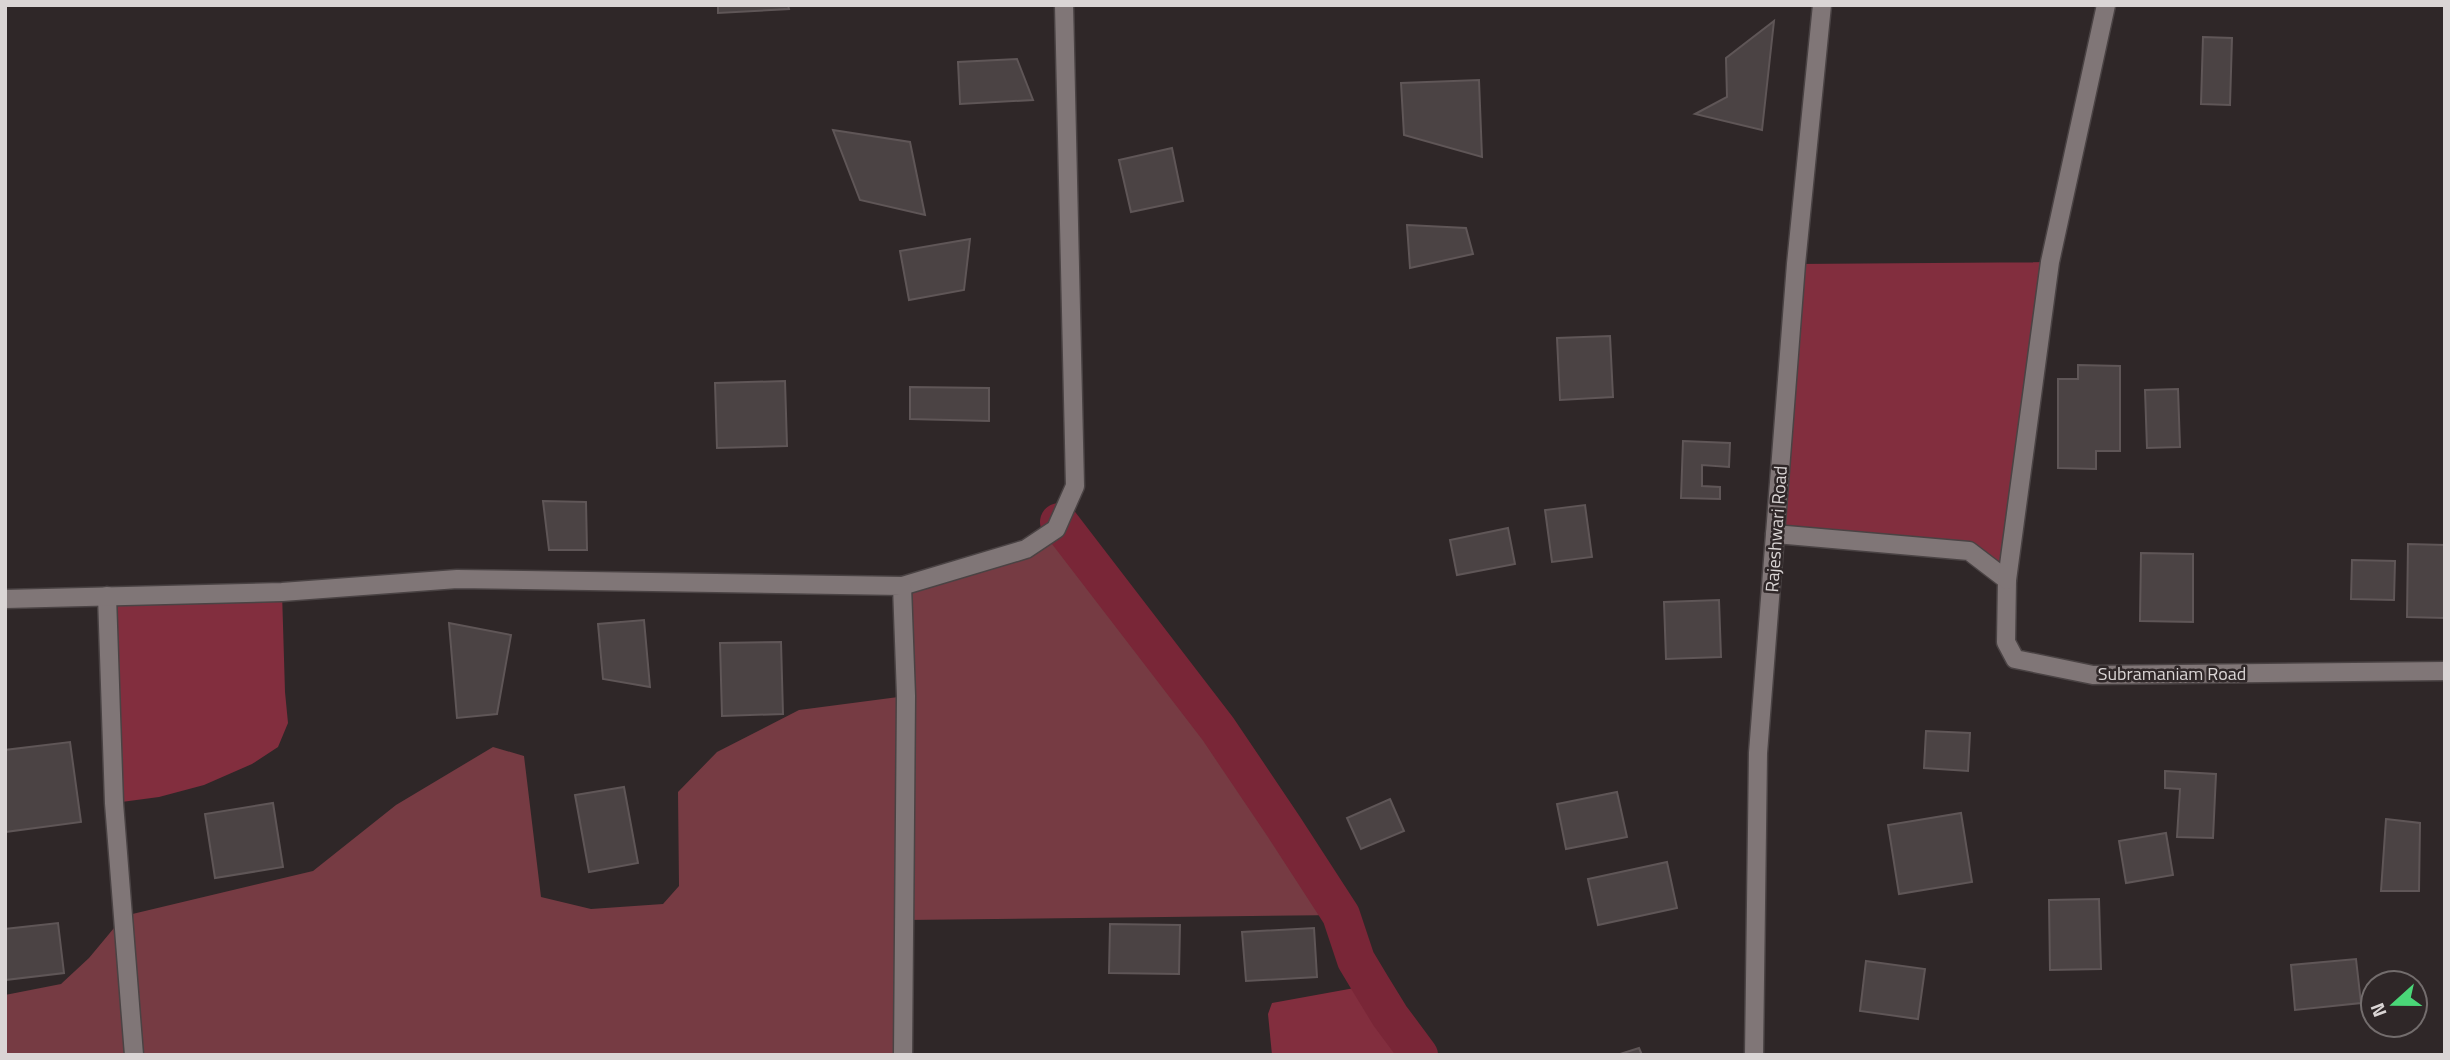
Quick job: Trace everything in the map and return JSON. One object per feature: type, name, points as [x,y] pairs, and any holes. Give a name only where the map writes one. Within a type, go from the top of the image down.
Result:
[{"type":"street","points":[[5,599],[282,592],[457,579],[902,586],[1026,548],[1056,528],[1075,486],[1063,5]]},
{"type":"street","name":"Rajeshwari Road","points":[[1754,1055],[1758,753],[1796,264],[1822,5]]},
{"type":"street","points":[[1775,534],[1969,551],[2007,580],[2050,262],[2106,5]]},
{"type":"street","name":"Subramaniam Road","points":[[2007,580],[2006,642],[2015,659],[2093,675],[2445,671]]},
{"type":"street","points":[[902,586],[906,696],[903,1055]]},
{"type":"street","points":[[107,596],[114,803],[134,1055]]},
{"type":"shaded area","points":[[2050,262],[2007,580],[1969,551],[1775,534],[1796,264]]},
{"type":"shaded area","points":[[1059,522],[1218,729],[1341,915],[905,920],[903,1055],[5,1055],[5,995],[61,984],[89,958],[124,916],[313,871],[396,805],[493,747],[524,756],[541,897],[591,909],[663,904],[679,886],[678,792],[717,752],[799,710],[906,696],[902,586],[1026,549]]},
{"type":"shaded area","points":[[282,592],[288,723],[278,747],[252,764],[204,785],[159,797],[114,803],[107,596]]},
{"type":"shaded area","points":[[1371,985],[1419,1055],[1272,1055],[1268,1014],[1272,1003]]},
{"type":"building","points":[[718,5],[788,5],[789,9],[718,13]]},
{"type":"building","points":[[1774,21],[1762,130],[1695,114],[1727,97],[1726,58]]},
{"type":"building","points":[[2203,37],[2232,38],[2230,105],[2201,104]]},
{"type":"building","points":[[1017,59],[1033,100],[960,104],[958,62]]},
{"type":"building","points":[[1479,80],[1482,157],[1404,135],[1401,83]]},
{"type":"building","points":[[833,130],[910,142],[925,215],[860,200]]},
{"type":"building","points":[[1172,148],[1183,201],[1131,212],[1119,160]]},
{"type":"building","points":[[1407,225],[1466,228],[1473,254],[1410,268]]},
{"type":"building","points":[[970,239],[964,290],[909,300],[900,251]]},
{"type":"building","points":[[1610,336],[1613,397],[1560,400],[1557,338]]},
{"type":"building","points":[[2078,365],[2120,366],[2120,451],[2096,451],[2096,469],[2058,468],[2058,379],[2078,379]]},
{"type":"building","points":[[785,381],[787,446],[717,448],[715,383]]},
{"type":"building","points":[[910,387],[989,388],[989,421],[910,419]]},
{"type":"building","points":[[2178,389],[2180,447],[2147,448],[2145,390]]},
{"type":"building","points":[[1683,441],[1730,443],[1729,467],[1702,465],[1702,486],[1720,487],[1720,499],[1681,498]]},
{"type":"building","points":[[543,501],[586,502],[587,550],[549,550]]},
{"type":"building","points":[[1585,505],[1592,557],[1552,562],[1545,510]]},
{"type":"building","points":[[1508,528],[1515,564],[1457,575],[1450,540]]},
{"type":"building","points":[[2408,544],[2445,545],[2445,618],[2407,617]]},
{"type":"building","points":[[2141,553],[2193,554],[2193,622],[2140,621]]},
{"type":"building","points":[[2352,560],[2395,561],[2394,600],[2351,599]]},
{"type":"building","points":[[1719,600],[1721,657],[1666,659],[1664,602]]},
{"type":"building","points":[[644,620],[650,687],[603,679],[598,624]]},
{"type":"building","points":[[449,623],[511,635],[497,714],[457,718]]},
{"type":"building","points":[[781,642],[783,714],[722,716],[720,643]]},
{"type":"building","points":[[1926,731],[1970,733],[1968,771],[1924,768]]},
{"type":"building","points":[[70,742],[81,822],[5,832],[5,750]]},
{"type":"building","points":[[2165,771],[2216,774],[2213,838],[2177,837],[2180,789],[2165,788]]},
{"type":"building","points":[[624,787],[638,863],[589,872],[575,795]]},
{"type":"building","points":[[1617,792],[1627,837],[1566,849],[1557,804]]},
{"type":"building","points":[[1390,799],[1404,831],[1361,849],[1347,818]]},
{"type":"building","points":[[273,803],[283,867],[215,878],[205,814]]},
{"type":"building","points":[[1961,813],[1972,882],[1899,894],[1888,825]]},
{"type":"building","points":[[2386,819],[2420,823],[2419,891],[2381,891]]},
{"type":"building","points":[[2166,833],[2173,875],[2126,883],[2119,841]]},
{"type":"building","points":[[1667,862],[1677,908],[1598,925],[1588,879]]},
{"type":"building","points":[[2099,899],[2101,969],[2050,970],[2049,900]]},
{"type":"building","points":[[58,923],[64,973],[5,980],[5,929]]},
{"type":"building","points":[[1110,924],[1180,925],[1179,974],[1109,973]]},
{"type":"building","points":[[1314,928],[1317,977],[1246,981],[1242,932]]},
{"type":"building","points":[[2356,959],[2359,1003],[2295,1010],[2291,965]]},
{"type":"building","points":[[1866,961],[1925,969],[1918,1019],[1860,1011]]},
{"type":"building","points":[[1639,1048],[1642,1055],[1617,1055]]},
{"type":"waterway","points":[[1059,522],[1218,729],[1341,915],[1356,960],[1390,1016],[1419,1055]]}]
